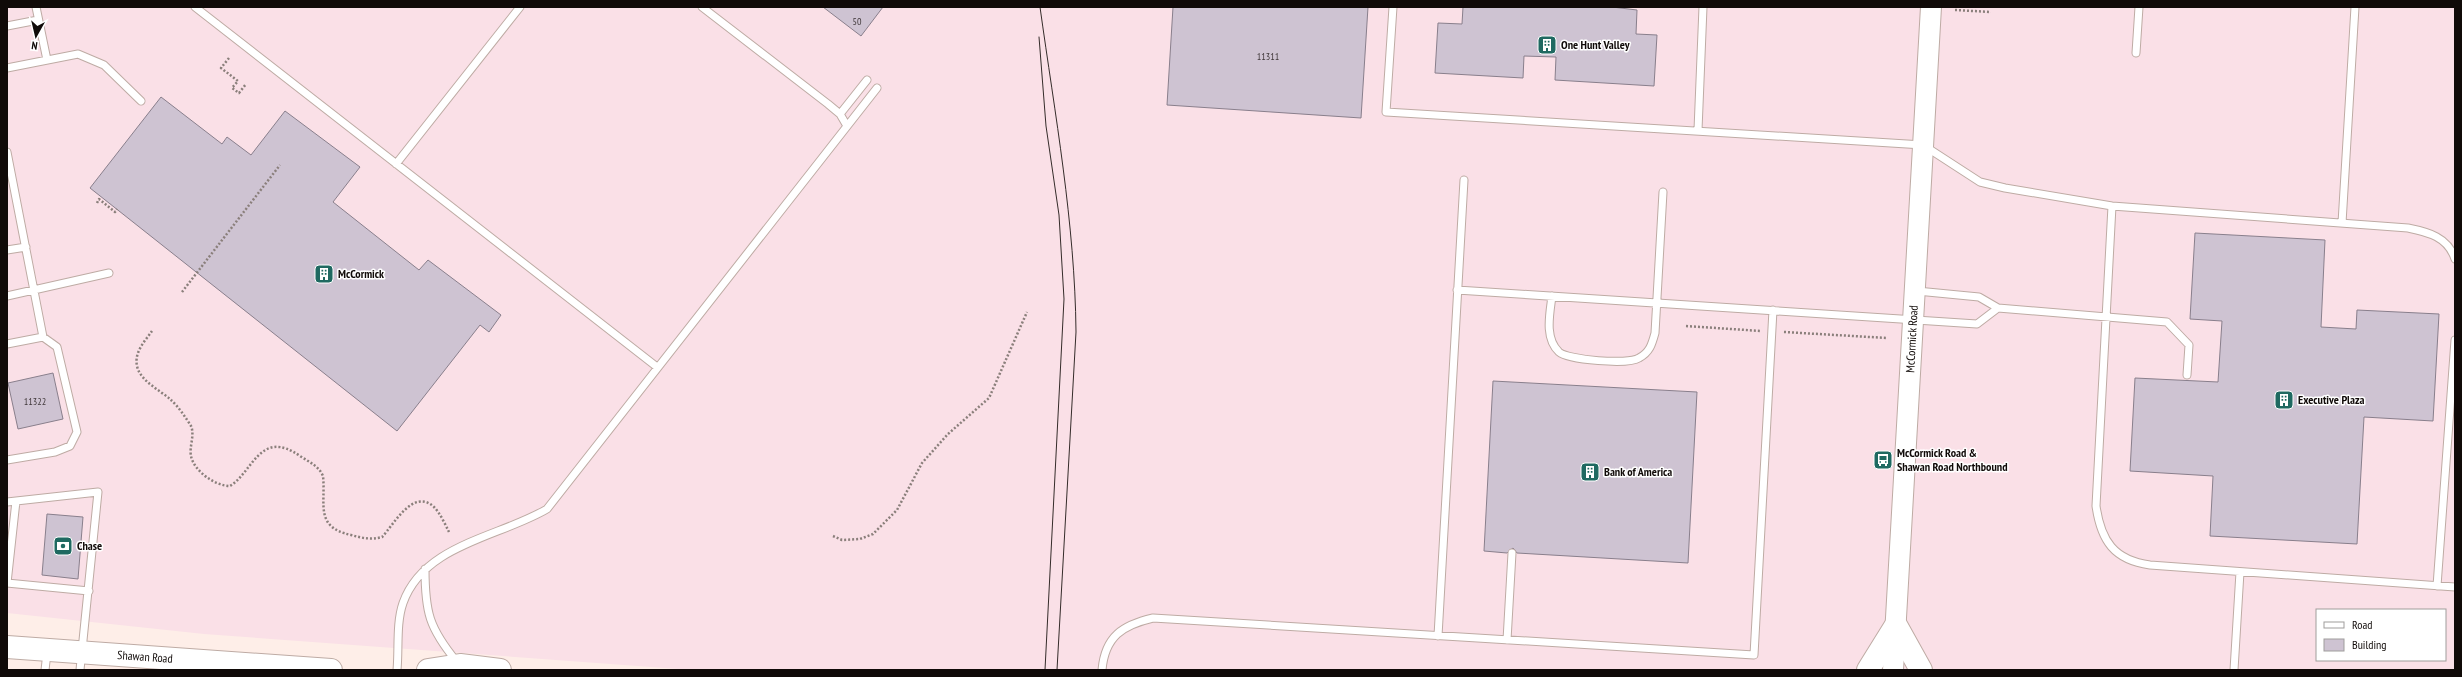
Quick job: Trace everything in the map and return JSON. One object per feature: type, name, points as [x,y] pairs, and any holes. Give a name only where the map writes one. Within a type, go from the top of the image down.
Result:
[{"type":"main road","name":"McCormick Road","points":[[1893,670],[1931,7]]},
{"type":"main road","points":[[1868,670],[1896,625]]},
{"type":"main road","points":[[1896,625],[1920,670]]},
{"type":"main road","name":"Shawan Road","points":[[12,645],[46,660],[331,670]]},
{"type":"main road","points":[[428,670],[460,666],[500,670]]},
{"type":"lane","points":[[36,7],[47,60]]},
{"type":"lane","points":[[195,7],[658,368]]},
{"type":"lane","points":[[396,164],[520,7]]},
{"type":"lane","points":[[702,7],[840,114],[847,126]]},
{"type":"lane","points":[[1392,7],[1386,112],[1923,145],[1980,182],[2005,188],[2112,206],[2408,228],[2430,233],[2444,241],[2455,259]]},
{"type":"lane","points":[[1698,130],[1703,7]]},
{"type":"lane","points":[[2136,53],[2139,7]]},
{"type":"lane","points":[[2342,223],[2355,7]]},
{"type":"lane","points":[[7,26],[38,20]]},
{"type":"lane","points":[[7,68],[78,54],[104,65],[141,101]]},
{"type":"lane","points":[[840,114],[867,80]]},
{"type":"lane","points":[[397,670],[403,604],[414,582],[425,569],[461,547],[530,519],[547,508],[877,88]]},
{"type":"lane","points":[[7,152],[43,337],[57,347],[77,432],[70,446],[60,450],[7,460]]},
{"type":"lane","points":[[1438,636],[1464,180]]},
{"type":"lane","points":[[1552,296],[1549,324],[1552,341],[1559,352],[1571,357],[1626,362],[1639,358],[1651,348],[1655,333],[1662,192]]},
{"type":"lane","points":[[2112,206],[2096,506],[2099,526],[2107,544],[2134,563],[2455,587]]},
{"type":"lane","points":[[7,250],[26,247]]},
{"type":"lane","points":[[7,296],[109,274]]},
{"type":"lane","points":[[1457,290],[1977,324],[1998,308]]},
{"type":"lane","points":[[1915,290],[1978,297],[1998,308],[2166,322],[2188,346],[2187,375]]},
{"type":"lane","points":[[1102,670],[1108,646],[1117,633],[1132,623],[1153,618],[1754,655],[1773,310]]},
{"type":"lane","points":[[7,344],[43,337]]},
{"type":"lane","points":[[2437,586],[2455,340]]},
{"type":"lane","points":[[7,502],[98,492],[89,591],[80,661]]},
{"type":"lane","points":[[16,501],[7,583],[89,591]]},
{"type":"lane","points":[[1507,640],[1512,553]]},
{"type":"lane","points":[[425,569],[425,592],[430,619],[438,639],[460,666]]},
{"type":"lane","points":[[2234,670],[2240,572]]},
{"type":"path","points":[[1955,10],[1991,12]]},
{"type":"path","points":[[229,58],[221,68],[238,81],[232,88],[239,93],[246,84]]},
{"type":"path","points":[[182,292],[280,165]]},
{"type":"path","points":[[97,203],[100,199],[115,212],[117,209]]},
{"type":"path","points":[[833,536],[842,540],[860,539],[873,534],[897,510],[922,463],[948,434],[989,398],[1027,312]]},
{"type":"path","points":[[1686,326],[1887,338]]},
{"type":"path","points":[[152,331],[137,354],[136,361],[140,374],[172,401],[188,422],[192,429],[191,451],[193,463],[216,484],[230,486],[236,482],[260,453],[271,449],[287,449],[320,470],[324,481],[325,518],[334,530],[364,538],[382,537],[404,509],[417,503],[427,503],[434,507],[449,532]]},
{"type":"shaded area","points":[[7,7],[2455,7],[2455,670],[692,670],[204,634],[7,613]]},
{"type":"building","points":[[823,7],[883,7],[861,36]]},
{"type":"building","points":[[1173,7],[1368,7],[1361,118],[1167,105]]},
{"type":"building","name":"One Hunt Valley","points":[[1463,7],[1612,7],[1637,10],[1636,34],[1657,35],[1654,86],[1555,80],[1556,57],[1524,56],[1523,78],[1435,73],[1438,23],[1462,24]]},
{"type":"building","name":"McCormick","points":[[161,97],[222,144],[227,137],[251,155],[285,111],[360,167],[333,202],[419,270],[428,260],[501,315],[489,332],[480,325],[397,431],[90,188]]},
{"type":"building","name":"Executive Plaza","points":[[2195,233],[2325,240],[2321,327],[2356,329],[2357,310],[2439,314],[2433,421],[2364,417],[2357,544],[2210,536],[2213,476],[2130,471],[2135,378],[2218,382],[2222,321],[2190,319]]},
{"type":"building","points":[[53,373],[63,419],[18,429],[8,383]]},
{"type":"building","name":"Bank of America","points":[[1493,381],[1697,392],[1688,563],[1517,553],[1513,548],[1507,553],[1484,551]]},
{"type":"building","name":"Chase","points":[[47,514],[83,517],[78,579],[42,575]]},
{"type":"tram line","points":[[1040,7],[1063,169],[1075,291],[1076,332],[1057,670]]},
{"type":"tram line","points":[[1039,37],[1046,126],[1059,215],[1064,299],[1045,670]]},
{"type":"place","name":"One Hunt Valley","points":[[1547,45]]},
{"type":"place","name":"McCormick","points":[[324,274]]},
{"type":"place","name":"Executive Plaza","points":[[2284,400]]},
{"type":"place","name":"McCormick Road & Shawan Road Northbound","points":[[1883,460]]},
{"type":"place","name":"Bank of America","points":[[1590,472]]},
{"type":"place","name":"Chase","points":[[63,546]]}]
